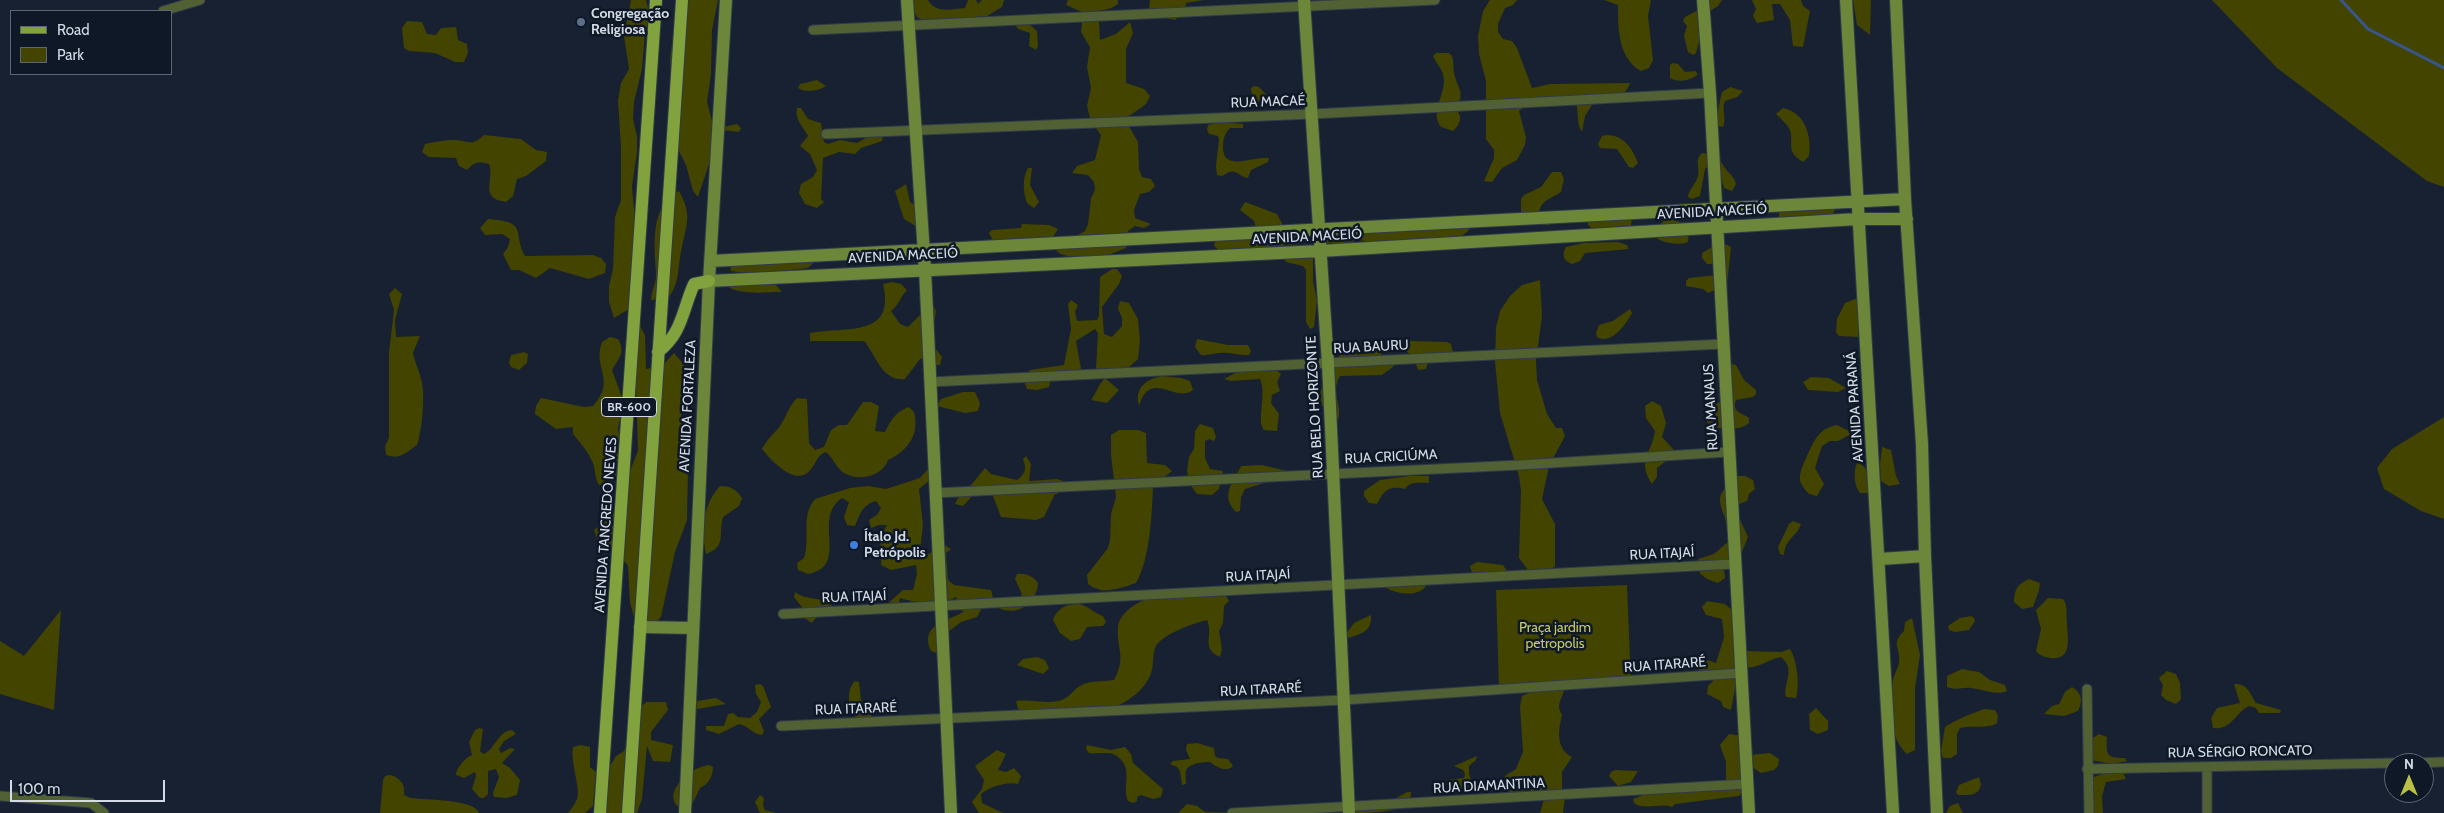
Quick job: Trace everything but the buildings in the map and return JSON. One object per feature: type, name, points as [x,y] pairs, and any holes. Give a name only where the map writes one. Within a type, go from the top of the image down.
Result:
[{"type":"main road","name":"AVENIDA TANCREDO NEVES","points":[[600,813],[656,0]]},
{"type":"main road","name":"BR-600","points":[[628,813],[682,0]]},
{"type":"main road","points":[[658,352],[669,343],[677,332],[694,284],[709,281]]},
{"type":"street","points":[[166,10],[200,0]]},
{"type":"street","name":"AVENIDA FORTALEZA","points":[[685,813],[709,281],[726,0]]},
{"type":"street","points":[[907,0],[924,250],[948,719],[951,813]]},
{"type":"street","points":[[813,30],[1305,3],[1435,0]]},
{"type":"street","name":"RUA MANAUS","points":[[1703,0],[1710,93],[1734,564],[1749,813]]},
{"type":"street","name":"AVENIDA PARANÁ","points":[[1846,0],[1880,560],[1893,813]]},
{"type":"street","points":[[1896,0],[1905,199],[1922,444],[1925,556],[1937,813]]},
{"type":"street","name":"RUA BELO HORIZONTE","points":[[1305,3],[1334,474],[1349,810]]},
{"type":"street","name":"RUA MACAÉ","points":[[826,134],[1313,114],[1710,93]]},
{"type":"street","name":"AVENIDA MACEIÓ","points":[[711,261],[1905,199]]},
{"type":"street","name":"AVENIDA MACEIÓ","points":[[709,281],[1320,251],[1858,219],[1907,219]]},
{"type":"street","name":"RUA BAURU","points":[[930,382],[1723,344]]},
{"type":"street","name":"RUA CRICIÚMA","points":[[935,493],[1334,474],[1728,452]]},
{"type":"street","points":[[1880,560],[1925,556]]},
{"type":"street","name":"RUA ITAJAÍ","points":[[783,614],[1734,564]]},
{"type":"street","points":[[640,627],[693,628]]},
{"type":"street","name":"RUA ITARARÉ","points":[[781,726],[1344,700],[1742,673]]},
{"type":"street","points":[[2087,689],[2089,813]]},
{"type":"street","name":"RUA SÉRGIO RONCATO","points":[[2087,769],[2384,763]]},
{"type":"street","points":[[2207,767],[2207,813]]},
{"type":"street","name":"RUA DIAMANTINA","points":[[1232,813],[1349,810],[1748,784]]},
{"type":"street","points":[[0,796],[91,803],[104,813]]},
{"type":"green space","points":[[631,0],[646,0],[650,16],[645,33],[642,69],[634,102],[633,119],[637,136],[637,152],[632,186],[635,221],[629,309],[614,318],[609,302],[609,286],[613,269],[615,217],[621,200],[621,148],[618,100],[621,83],[629,69],[624,36]]},
{"type":"green space","points":[[678,0],[718,0],[712,30],[711,74],[707,102],[714,129],[712,155],[698,197],[693,191],[686,165],[675,143],[670,58]]},
{"type":"green space","points":[[906,0],[928,0],[935,7],[944,10],[965,8],[968,0],[976,0],[978,4],[982,0],[1004,0],[1002,7],[987,16],[925,21],[917,17]]},
{"type":"green space","points":[[1068,0],[1118,0],[1118,4],[1087,14],[1066,5]]},
{"type":"green space","points":[[1150,0],[1204,0],[1186,3],[1185,12],[1175,20],[1154,16],[1149,10]]},
{"type":"green space","points":[[1490,0],[1517,0],[1513,5],[1505,8],[1498,24],[1498,32],[1503,39],[1512,41],[1517,48],[1532,88],[1550,84],[1630,83],[1620,96],[1594,102],[1585,116],[1582,132],[1575,101],[1526,105],[1519,111],[1526,137],[1525,145],[1517,160],[1502,168],[1492,182],[1484,181],[1494,158],[1494,150],[1486,139],[1486,81],[1479,54],[1478,36],[1483,11]]},
{"type":"green space","points":[[1604,0],[1651,0],[1648,16],[1653,60],[1649,68],[1641,71],[1628,59],[1619,33],[1618,5]]},
{"type":"green space","points":[[1704,0],[1722,0],[1718,6],[1707,13],[1696,53],[1693,55],[1688,52],[1684,36],[1687,26],[1683,21],[1685,17],[1700,9]]},
{"type":"green space","points":[[1752,0],[1801,0],[1803,6],[1810,11],[1803,47],[1793,46],[1790,20],[1780,4],[1772,4],[1774,20],[1757,23],[1753,16],[1756,9]]},
{"type":"green space","points":[[1853,0],[1871,0],[1870,35],[1857,25]]},
{"type":"green space","points":[[2212,0],[2444,0],[2444,187],[2427,181],[2277,68]]},
{"type":"green space","points":[[1089,18],[1099,22],[1100,40],[1116,34],[1130,22],[1133,33],[1126,49],[1126,83],[1144,89],[1150,96],[1146,104],[1125,119],[1138,142],[1139,169],[1142,177],[1151,179],[1155,186],[1149,192],[1140,194],[1134,210],[1135,218],[1151,224],[1144,228],[1135,226],[1128,231],[1126,248],[1103,257],[1068,256],[1060,254],[1054,248],[1085,231],[1088,224],[1091,198],[1095,190],[1094,182],[1088,175],[1072,173],[1077,166],[1095,160],[1101,135],[1091,122],[1087,106],[1091,88],[1087,67],[1090,47],[1081,32],[1082,22]]},
{"type":"green space","points":[[407,21],[422,22],[427,34],[436,35],[441,28],[456,27],[458,40],[467,44],[468,53],[464,62],[455,62],[435,53],[409,51],[404,48],[402,28]]},
{"type":"green space","points":[[1029,24],[1037,31],[1038,46],[1036,50],[1029,46],[1030,33],[1018,29],[1015,25]]},
{"type":"green space","points":[[1436,53],[1449,53],[1452,56],[1455,78],[1461,95],[1459,103],[1455,108],[1460,120],[1458,126],[1453,131],[1441,127],[1438,122],[1437,110],[1444,77],[1433,56]]},
{"type":"green space","points":[[1673,63],[1678,64],[1685,72],[1695,71],[1698,74],[1688,80],[1673,80],[1670,78],[1670,65]]},
{"type":"green space","points":[[817,80],[826,86],[812,91],[798,88],[800,84]]},
{"type":"green space","points":[[1254,86],[1259,87],[1273,102],[1270,105],[1262,104],[1252,96],[1251,88]]},
{"type":"green space","points":[[1730,87],[1743,91],[1737,97],[1725,101],[1723,127],[1715,125],[1722,92]]},
{"type":"green space","points":[[797,108],[801,108],[808,119],[821,123],[824,142],[828,144],[840,140],[857,143],[869,136],[883,137],[882,141],[861,148],[855,154],[839,152],[823,158],[821,199],[824,202],[817,208],[805,204],[799,193],[801,184],[813,177],[817,170],[810,154],[800,146],[808,136],[798,119]]},
{"type":"green space","points":[[1783,108],[1797,114],[1808,133],[1809,156],[1803,162],[1793,153],[1789,128],[1776,114]]},
{"type":"green space","points":[[1219,122],[1243,124],[1243,128],[1230,128],[1226,134],[1223,146],[1224,154],[1228,159],[1240,161],[1269,158],[1268,162],[1251,170],[1248,178],[1233,171],[1222,176],[1217,175],[1216,166],[1219,140],[1218,136],[1209,134],[1207,130],[1208,125]]},
{"type":"green space","points":[[737,124],[741,128],[739,132],[722,130],[723,127]]},
{"type":"green space","points":[[484,135],[521,139],[536,150],[547,152],[546,161],[526,176],[517,179],[513,196],[506,202],[492,197],[489,188],[489,164],[477,163],[467,170],[459,166],[456,158],[429,157],[422,152],[425,144],[451,140],[472,142]]},
{"type":"green space","points":[[1602,136],[1618,137],[1626,143],[1638,163],[1633,168],[1629,167],[1617,149],[1600,148],[1598,144]]},
{"type":"green space","points":[[1702,153],[1716,157],[1733,177],[1736,184],[1732,191],[1724,188],[1719,171],[1708,166],[1705,169],[1700,196],[1692,199],[1688,197],[1698,176],[1698,158]]},
{"type":"green space","points":[[1028,168],[1032,168],[1030,185],[1039,202],[1034,208],[1027,203],[1025,194],[1024,181]]},
{"type":"green space","points":[[1552,172],[1561,172],[1564,179],[1561,192],[1541,206],[1539,216],[1551,222],[1549,225],[1531,225],[1521,212],[1521,199],[1524,195],[1541,187]]},
{"type":"green space","points":[[906,184],[910,202],[915,205],[917,227],[904,219],[895,191]]},
{"type":"green space","points":[[679,191],[686,206],[687,219],[677,280],[668,298],[651,300],[656,276],[655,238],[658,216],[670,197]]},
{"type":"green space","points":[[1245,202],[1277,214],[1286,231],[1303,236],[1300,244],[1221,252],[1214,246],[1216,238],[1257,230],[1254,221],[1240,210]]},
{"type":"green space","points":[[1836,208],[1832,215],[1779,218],[1779,209]]},
{"type":"green space","points":[[1632,217],[1631,226],[1628,228],[1594,230],[1588,225],[1588,220]]},
{"type":"green space","points":[[488,219],[501,220],[514,225],[525,256],[593,255],[601,258],[606,264],[605,273],[589,279],[550,268],[536,278],[519,270],[511,270],[503,254],[508,247],[510,239],[502,234],[485,235],[480,228]]},
{"type":"green space","points":[[1665,219],[1675,220],[1683,224],[1688,232],[1688,242],[1680,244],[1671,243],[1655,237],[1654,233]]},
{"type":"green space","points":[[1022,224],[1049,225],[1058,229],[1051,240],[993,241],[989,233],[992,230],[1021,228]]},
{"type":"green space","points":[[1472,225],[1460,237],[1378,243],[1359,240],[1343,244],[1326,243],[1326,236],[1330,231]]},
{"type":"green space","points":[[1618,242],[1627,245],[1629,249],[1585,253],[1580,261],[1572,264],[1564,257],[1566,247],[1584,243]]},
{"type":"green space","points":[[1725,244],[1731,247],[1727,285],[1708,293],[1703,289],[1686,286],[1686,281],[1689,278],[1716,275],[1716,264],[1707,264],[1702,258],[1702,253],[1714,246]]},
{"type":"green space","points":[[1313,255],[1313,282],[1317,300],[1314,327],[1310,329],[1306,322],[1306,270],[1303,266],[1286,262],[1284,258]]},
{"type":"green space","points":[[805,259],[814,262],[808,268],[772,272],[767,284],[776,285],[782,292],[744,292],[724,284],[747,273],[731,271],[730,263]]},
{"type":"green space","points":[[1112,269],[1117,269],[1122,276],[1119,284],[1102,307],[1104,334],[1112,337],[1122,326],[1122,318],[1118,309],[1120,301],[1129,303],[1138,319],[1140,341],[1138,359],[1128,368],[1096,369],[1098,333],[1095,329],[1076,341],[1081,369],[1051,379],[1049,387],[1037,390],[1027,389],[1024,381],[1030,370],[1064,365],[1071,329],[1068,304],[1071,300],[1078,305],[1075,312],[1077,321],[1097,320],[1099,316],[1100,277]]},
{"type":"green space","points":[[1540,280],[1542,316],[1536,361],[1537,380],[1547,414],[1556,428],[1562,428],[1565,436],[1549,466],[1542,499],[1555,524],[1555,567],[1542,572],[1528,570],[1519,558],[1521,491],[1519,476],[1500,413],[1495,362],[1496,328],[1500,311],[1510,296],[1522,285]]},
{"type":"green space","points":[[892,282],[901,284],[907,290],[891,311],[900,324],[908,327],[932,303],[936,311],[931,343],[942,357],[940,365],[931,365],[928,358],[920,359],[905,379],[897,379],[885,372],[864,341],[810,341],[810,333],[852,329],[875,322],[882,314],[885,302],[883,284]]},
{"type":"green space","points":[[395,288],[402,294],[395,320],[396,337],[420,336],[413,353],[423,389],[423,406],[422,423],[417,445],[402,455],[395,457],[386,455],[385,446],[389,438],[389,352],[394,310],[389,294]]},
{"type":"green space","points":[[1858,298],[1858,337],[1839,336],[1836,332],[1837,319],[1845,303]]},
{"type":"green space","points":[[1630,309],[1632,313],[1618,332],[1608,338],[1602,339],[1597,337],[1596,333],[1599,325],[1613,321]]},
{"type":"green space","points":[[637,321],[645,335],[646,369],[662,366],[674,353],[685,366],[681,418],[688,468],[687,520],[675,552],[661,617],[652,626],[635,620],[630,603],[628,566],[618,552],[601,548],[594,530],[608,520],[638,451],[635,354],[640,337]]},
{"type":"green space","points":[[610,337],[618,339],[621,348],[621,355],[612,370],[624,403],[618,428],[621,446],[614,480],[608,485],[599,485],[592,461],[573,434],[573,427],[556,429],[535,414],[536,406],[541,398],[584,407],[593,406],[600,397],[604,381],[600,360],[602,342]]},
{"type":"green space","points":[[1197,339],[1228,345],[1248,345],[1251,351],[1249,355],[1218,353],[1201,355],[1195,347]]},
{"type":"green space","points":[[1410,341],[1447,342],[1451,344],[1453,353],[1428,362],[1426,369],[1418,370],[1413,356],[1406,351],[1405,347]]},
{"type":"green space","points":[[1376,347],[1384,358],[1398,363],[1382,375],[1340,376],[1336,388],[1339,415],[1338,420],[1333,421],[1321,403],[1320,397],[1322,386],[1333,363],[1340,355],[1364,354]]},
{"type":"green space","points":[[524,352],[528,354],[527,363],[519,370],[511,367],[509,363],[511,355]]},
{"type":"green space","points":[[1727,363],[1736,365],[1744,380],[1756,390],[1756,394],[1753,397],[1736,400],[1736,410],[1749,418],[1749,423],[1734,429],[1716,427],[1707,422],[1707,413],[1714,405],[1726,399]]},
{"type":"green space","points":[[1274,368],[1281,374],[1277,382],[1280,391],[1272,395],[1271,403],[1279,414],[1277,431],[1264,430],[1262,426],[1262,385],[1260,379],[1231,381],[1224,379],[1237,372]]},
{"type":"green space","points":[[1162,376],[1190,381],[1193,390],[1179,393],[1164,389],[1150,389],[1144,395],[1139,406],[1138,394],[1143,385],[1151,379]]},
{"type":"green space","points":[[1811,377],[1829,378],[1846,388],[1838,392],[1808,390],[1803,382]]},
{"type":"green space","points":[[1105,378],[1119,390],[1107,403],[1091,400],[1101,383]]},
{"type":"green space","points":[[963,392],[975,392],[980,403],[978,411],[965,413],[937,406],[941,399]]},
{"type":"green space","points":[[797,398],[807,399],[809,443],[815,450],[824,447],[831,430],[839,425],[847,425],[863,402],[871,402],[879,406],[875,431],[885,432],[894,417],[900,411],[909,407],[914,412],[914,434],[907,447],[888,460],[885,466],[876,474],[870,476],[856,477],[844,473],[826,452],[818,457],[811,469],[805,474],[798,476],[791,474],[784,471],[771,460],[762,449],[780,426]]},
{"type":"green space","points":[[1652,401],[1661,406],[1666,423],[1662,437],[1674,450],[1670,458],[1657,468],[1657,477],[1652,484],[1647,475],[1645,462],[1655,431],[1646,418],[1645,406]]},
{"type":"green space","points":[[2444,417],[2444,519],[2421,511],[2384,489],[2377,468],[2392,449]]},
{"type":"green space","points":[[1200,424],[1213,428],[1216,437],[1214,441],[1209,439],[1205,441],[1205,458],[1210,469],[1223,471],[1219,489],[1212,495],[1197,494],[1192,487],[1187,471],[1189,457],[1194,449],[1195,431]]},
{"type":"green space","points":[[1837,425],[1853,433],[1838,441],[1830,441],[1822,446],[1815,468],[1824,484],[1817,496],[1809,494],[1800,481],[1804,463],[1817,437],[1830,427]]},
{"type":"green space","points":[[1119,430],[1138,430],[1146,433],[1147,463],[1165,465],[1172,471],[1153,486],[1147,549],[1141,573],[1136,583],[1118,589],[1100,590],[1088,584],[1087,575],[1108,548],[1110,540],[1111,514],[1116,497],[1111,455],[1111,435]]},
{"type":"green space","points":[[1882,447],[1891,450],[1896,476],[1900,484],[1889,486],[1881,481]]},
{"type":"green space","points":[[1026,456],[1031,464],[1029,481],[1057,479],[1068,483],[1055,494],[1044,517],[1036,520],[1001,517],[991,491],[974,494],[963,506],[955,504],[963,489],[971,485],[985,468],[991,474],[1017,480],[1024,471],[1023,459]]},
{"type":"green space","points":[[1857,463],[1867,471],[1869,493],[1860,493],[1856,487]]},
{"type":"green space","points":[[1262,465],[1287,471],[1287,476],[1245,489],[1241,497],[1240,511],[1236,512],[1231,506],[1228,494],[1241,466]]},
{"type":"green space","points":[[929,468],[930,480],[919,489],[923,525],[920,551],[929,554],[943,544],[951,549],[946,553],[948,580],[954,585],[991,590],[993,598],[985,602],[977,617],[961,622],[948,632],[939,654],[931,651],[928,642],[931,630],[942,622],[963,612],[956,597],[951,600],[929,602],[900,598],[898,608],[885,606],[903,590],[913,590],[917,574],[916,565],[891,570],[881,565],[882,548],[878,540],[887,525],[871,528],[869,520],[877,515],[881,508],[876,501],[865,508],[855,526],[847,525],[844,517],[849,502],[842,498],[833,507],[830,518],[827,562],[821,569],[808,574],[798,570],[797,563],[804,558],[807,542],[808,513],[815,499],[850,488],[868,486],[886,489],[920,478]]},
{"type":"green space","points":[[1409,476],[1429,476],[1429,483],[1412,484],[1405,489],[1394,488],[1387,490],[1377,504],[1369,503],[1364,496],[1364,491],[1380,480]]},
{"type":"green space","points":[[1735,476],[1745,476],[1753,480],[1755,489],[1749,494],[1747,501],[1737,505],[1737,513],[1748,537],[1740,557],[1723,561],[1725,578],[1718,583],[1702,575],[1698,569],[1698,559],[1714,554],[1728,542],[1726,521],[1720,499],[1722,492]]},
{"type":"green space","points":[[720,486],[733,489],[742,498],[739,506],[723,517],[719,544],[713,551],[706,554],[704,545],[705,518],[710,501]]},
{"type":"green space","points":[[1793,521],[1801,524],[1789,541],[1784,555],[1780,554],[1778,547],[1789,524]]},
{"type":"green space","points":[[1477,562],[1503,565],[1507,571],[1473,576],[1470,566]]},
{"type":"green space","points":[[1017,574],[1034,578],[1038,583],[1034,597],[1030,603],[1018,610],[1004,610],[997,607],[998,603],[1020,597],[1022,594],[1015,579]]},
{"type":"green space","points":[[2029,579],[2040,583],[2039,590],[2033,607],[2022,609],[2014,602],[2015,594],[2019,585]]},
{"type":"green space","points":[[1423,583],[1426,586],[1422,590],[1406,594],[1383,586]]},
{"type":"green space","name":"Praça jardim petropolis","points":[[1627,585],[1631,683],[1499,687],[1496,590]]},
{"type":"green space","points":[[795,592],[805,597],[827,602],[834,609],[819,614],[812,623],[801,616],[802,607],[794,597]]},
{"type":"green space","points":[[1224,593],[1229,601],[1224,606],[1223,623],[1219,631],[1222,649],[1220,657],[1209,646],[1209,626],[1207,620],[1165,637],[1156,646],[1149,679],[1131,698],[1115,707],[1027,712],[1018,709],[1016,701],[1058,701],[1066,698],[1084,684],[1114,680],[1120,665],[1119,622],[1124,613],[1138,603],[1149,598],[1164,599]]},
{"type":"green space","points":[[2048,598],[2063,599],[2066,607],[2068,646],[2063,656],[2058,658],[2044,657],[2036,651],[2041,629],[2036,610]]},
{"type":"green space","points":[[1707,601],[1725,604],[1732,610],[1737,651],[1734,659],[1737,667],[1731,710],[1723,707],[1721,701],[1707,694],[1708,686],[1714,680],[1716,672],[1699,672],[1699,663],[1707,660],[1716,663],[1724,637],[1722,619],[1706,615],[1702,607]]},
{"type":"green space","points":[[1070,604],[1079,604],[1103,616],[1106,622],[1103,626],[1087,627],[1080,639],[1071,641],[1060,633],[1053,620],[1057,612],[1063,607]]},
{"type":"green space","points":[[61,610],[54,710],[0,694],[0,641],[24,656]]},
{"type":"green space","points":[[1371,615],[1368,628],[1362,633],[1349,638],[1346,634],[1354,623]]},
{"type":"green space","points":[[1971,616],[1975,621],[1969,630],[1955,632],[1949,630],[1948,626],[1960,618]]},
{"type":"green space","points":[[1912,618],[1920,655],[1915,688],[1915,750],[1907,754],[1896,739],[1893,729],[1891,699],[1893,680],[1899,662],[1898,639],[1904,631],[1905,622]]},
{"type":"green space","points":[[1790,649],[1797,673],[1798,687],[1796,698],[1786,697],[1785,692],[1789,672],[1786,662],[1781,657],[1758,666],[1744,667],[1745,651],[1781,652]]},
{"type":"green space","points":[[1037,657],[1045,660],[1049,668],[1043,674],[1017,665],[1023,659]]},
{"type":"green space","points":[[1962,669],[1979,672],[1990,680],[2005,685],[2007,691],[1994,693],[1971,688],[1954,689],[1947,687],[1947,676]]},
{"type":"green space","points":[[2167,671],[2176,674],[2180,683],[2181,699],[2176,704],[2166,700],[2161,695],[2163,685],[2159,678]]},
{"type":"green space","points":[[855,681],[859,682],[861,700],[872,710],[871,720],[859,720],[852,712],[849,695]]},
{"type":"green space","points":[[760,684],[763,686],[771,707],[759,719],[764,731],[762,735],[739,724],[719,734],[706,730],[706,726],[724,726],[728,714],[733,713],[738,717],[750,718],[757,712],[761,702],[756,694],[755,685]]},
{"type":"green space","points":[[2234,684],[2245,687],[2256,703],[2281,710],[2280,713],[2259,713],[2256,708],[2249,706],[2229,724],[2224,727],[2213,728],[2211,718],[2217,708],[2240,703]]},
{"type":"green space","points":[[2072,687],[2081,698],[2078,711],[2064,716],[2044,714],[2052,706],[2059,704],[2065,692]]},
{"type":"green space","points":[[1564,689],[1559,704],[1562,715],[1560,739],[1563,749],[1572,757],[1562,772],[1562,789],[1565,797],[1563,813],[1540,813],[1544,799],[1539,792],[1508,793],[1501,787],[1505,776],[1516,769],[1523,752],[1520,706],[1522,696],[1533,691]]},
{"type":"green space","points":[[716,698],[726,704],[697,709],[697,701]]},
{"type":"green space","points":[[646,702],[666,702],[668,710],[651,732],[651,740],[673,745],[670,762],[653,761],[647,746],[642,799],[637,813],[597,813],[607,771],[616,756],[624,751],[639,709]]},
{"type":"green space","points":[[1816,708],[1828,721],[1828,730],[1818,734],[1810,730],[1809,714]]},
{"type":"green space","points":[[1984,709],[1995,710],[1998,716],[1997,723],[1990,726],[1960,728],[1957,734],[1957,754],[1951,758],[1943,758],[1941,751],[1945,727]]},
{"type":"green space","points":[[483,729],[480,751],[483,754],[507,731],[512,730],[516,734],[504,741],[499,749],[501,753],[510,748],[515,749],[502,763],[510,768],[520,780],[517,795],[506,798],[494,797],[493,793],[499,777],[496,769],[488,771],[488,794],[484,798],[480,798],[472,789],[476,776],[475,772],[464,778],[456,775],[461,764],[472,755],[469,742],[475,730]]},
{"type":"green space","points":[[1729,734],[1743,736],[1742,793],[1739,796],[1675,804],[1672,807],[1662,805],[1642,806],[1634,803],[1633,799],[1646,794],[1726,780],[1726,762],[1720,745]]},
{"type":"green space","points":[[2099,734],[2107,737],[2108,754],[2114,757],[2125,758],[2127,761],[2112,764],[2091,760],[2090,740]]},
{"type":"green space","points":[[1197,743],[1214,748],[1215,756],[1228,759],[1233,766],[1224,769],[1210,762],[1190,766],[1186,771],[1186,784],[1182,785],[1180,771],[1177,767],[1170,764],[1173,761],[1190,759],[1186,750],[1187,744]]},
{"type":"green space","points":[[581,745],[590,747],[590,767],[596,772],[593,806],[585,813],[568,813],[578,795],[572,753],[573,747]]},
{"type":"green space","points":[[1087,745],[1111,750],[1125,747],[1131,754],[1133,763],[1163,789],[1161,797],[1153,799],[1141,795],[1133,803],[1128,801],[1124,764],[1113,754],[1089,753],[1086,749]]},
{"type":"green space","points":[[997,750],[1006,754],[998,770],[1006,772],[1014,768],[1021,776],[1018,784],[998,785],[981,794],[982,803],[1003,813],[979,813],[972,802],[982,789],[984,780],[975,766]]},
{"type":"green space","points":[[1770,753],[1779,759],[1778,766],[1774,770],[1761,773],[1751,766],[1750,755]]},
{"type":"green space","points":[[1477,756],[1476,760],[1469,766],[1469,774],[1473,786],[1471,790],[1458,792],[1446,785],[1447,780],[1464,778],[1463,770],[1454,766]]},
{"type":"green space","points":[[709,765],[713,767],[711,777],[700,788],[690,809],[677,806],[674,800],[674,793],[677,786],[688,774],[702,766]]},
{"type":"green space","points":[[1615,770],[1638,771],[1631,782],[1618,786],[1609,776]]},
{"type":"green space","points":[[2108,772],[2123,773],[2126,779],[2106,782],[2102,796],[2103,813],[2091,813],[2094,777]]},
{"type":"green space","points":[[389,775],[399,779],[404,788],[404,795],[411,798],[460,803],[476,808],[479,813],[380,813],[383,780],[385,776]]},
{"type":"green space","points":[[1979,777],[1981,784],[1978,791],[1973,794],[1958,795],[1956,792],[1959,785]]},
{"type":"green space","points":[[1407,792],[1411,792],[1410,799],[1398,808],[1380,812],[1355,813],[1356,805],[1391,801]]},
{"type":"green space","points":[[760,795],[764,798],[763,806],[765,810],[776,813],[760,813],[755,802]]},
{"type":"green space","points":[[1958,803],[1963,813],[1946,813],[1950,806]]},
{"type":"green space","points":[[1187,804],[1197,806],[1205,812],[1237,813],[1178,813]]},
{"type":"waterway","points":[[2341,0],[2368,29],[2444,68]]},
{"type":"place","name":"Congregação Religiosa","points":[[581,22]]},
{"type":"place","name":"Ítalo Jd. Petrópolis","points":[[854,545]]}]
